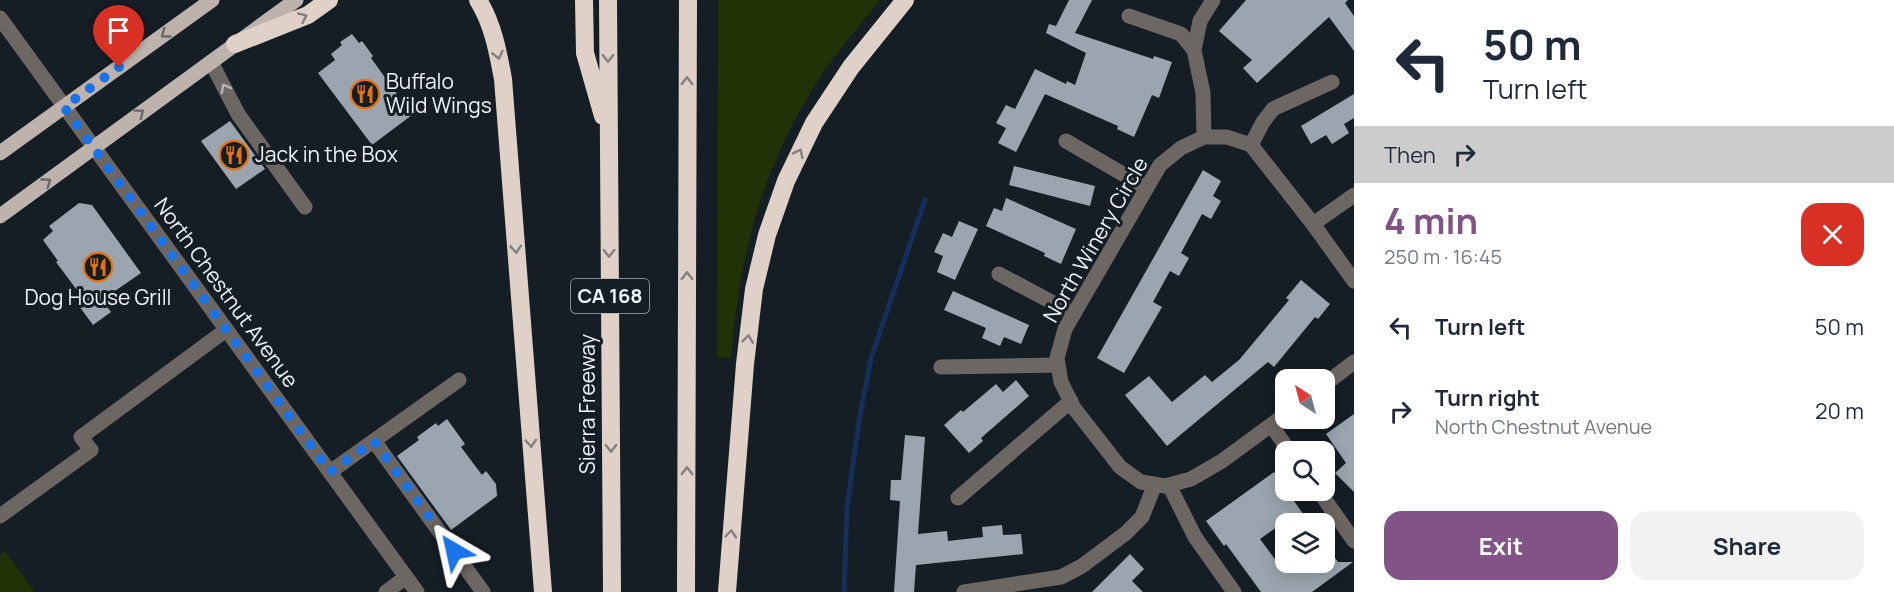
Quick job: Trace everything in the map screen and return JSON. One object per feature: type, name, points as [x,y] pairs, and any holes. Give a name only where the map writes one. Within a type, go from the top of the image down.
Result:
[{"type":"highway","points":[[235,44],[308,15],[329,0]]},
{"type":"highway","points":[[478,0],[485,11],[492,32],[503,79],[543,592]]},
{"type":"highway","points":[[584,0],[585,53],[609,137]]},
{"type":"highway","name":"Sierra Freeway","points":[[608,0],[612,592]]},
{"type":"highway","points":[[687,592],[688,0]]},
{"type":"highway","points":[[727,592],[745,364],[754,289],[767,235],[786,181],[814,123],[851,67],[905,0]]},
{"type":"main road","points":[[0,153],[212,0]]},
{"type":"main road","points":[[0,216],[296,0]]},
{"type":"street","points":[[1214,0],[1200,21],[1194,50],[1203,93],[1204,137],[1227,137],[1251,145],[1354,281]]},
{"type":"street","points":[[1129,16],[1181,34],[1194,50]]},
{"type":"street","name":"North Chestnut Avenue","points":[[0,18],[417,592]]},
{"type":"street","points":[[211,62],[238,114],[305,207]]},
{"type":"street","points":[[1251,145],[1273,109],[1332,81]]},
{"type":"street","name":"North Winery Circle","points":[[1162,485],[1141,482],[1120,467],[1074,408],[1061,382],[1057,358],[1065,329],[1160,165],[1181,148],[1204,137]]},
{"type":"street","points":[[1066,141],[1147,189]]},
{"type":"street","points":[[1313,224],[1354,195]]},
{"type":"street","points":[[999,274],[1074,314]]},
{"type":"street","points":[[0,516],[91,450],[81,437],[226,330]]},
{"type":"street","points":[[1335,377],[1354,362]]},
{"type":"street","points":[[941,367],[1058,365]]},
{"type":"street","points":[[330,472],[459,380]]},
{"type":"street","points":[[957,498],[1071,401]]},
{"type":"street","points":[[964,592],[1061,577],[1082,566],[1126,533],[1142,517],[1162,485],[1191,479],[1222,461],[1275,422]]},
{"type":"street","points":[[1271,425],[1282,441]]},
{"type":"street","points":[[374,441],[483,592]]},
{"type":"street","points":[[1162,485],[1234,592]]},
{"type":"street","points":[[1326,501],[1354,541]]},
{"type":"street","points":[[386,592],[406,577]]},
{"type":"green space","points":[[718,0],[880,0],[821,76],[779,152],[755,217],[747,251],[740,285],[731,358],[717,357]]},
{"type":"green space","points":[[5,551],[35,592],[0,592],[0,555]]},
{"type":"building","points":[[1069,0],[1092,0],[1075,33],[1153,59],[1154,56],[1172,62],[1159,98],[1152,95],[1134,137],[1117,129],[1118,126],[1045,94],[1016,152],[998,143],[1006,128],[996,123],[1006,105],[1015,109],[1035,69],[1066,84],[1067,81],[1075,85],[1086,53],[1046,33],[1049,24],[1056,26]]},
{"type":"building","points":[[1246,0],[1348,0],[1345,3],[1354,16],[1354,51],[1329,17],[1257,83],[1243,68],[1252,60],[1219,31]]},
{"type":"building","name":"Buffalo Wild Wings","points":[[352,34],[359,43],[362,41],[373,56],[371,58],[412,115],[372,145],[318,73],[335,60],[331,54],[342,45],[340,42]]},
{"type":"building","points":[[1354,94],[1354,118],[1344,124],[1349,133],[1332,144],[1326,135],[1311,144],[1301,126]]},
{"type":"building","name":"Jack in the Box","points":[[230,121],[265,169],[236,189],[201,141]]},
{"type":"building","points":[[1014,166],[1095,186],[1090,206],[1009,185]]},
{"type":"building","points":[[1203,170],[1221,181],[1213,196],[1221,201],[1211,219],[1202,214],[1181,253],[1189,258],[1179,276],[1170,271],[1153,302],[1162,307],[1124,373],[1097,358]]},
{"type":"building","points":[[1006,198],[1076,229],[1061,264],[1044,256],[1045,253],[986,226],[994,208],[1002,211]]},
{"type":"building","name":"Dog House Grill","points":[[79,203],[92,205],[141,273],[102,300],[111,312],[93,325],[79,306],[85,301],[43,240],[53,231],[49,226]]},
{"type":"building","points":[[959,221],[978,229],[955,280],[937,272],[943,256],[934,252],[943,233],[952,237]]},
{"type":"building","points":[[1301,280],[1330,304],[1318,319],[1315,317],[1274,367],[1268,362],[1167,446],[1125,395],[1149,376],[1172,402],[1205,375],[1212,382],[1239,360],[1289,300],[1286,298]]},
{"type":"building","points":[[953,291],[1029,325],[1021,344],[1004,337],[1000,346],[982,338],[986,328],[944,310]]},
{"type":"building","points":[[1016,380],[1029,396],[981,438],[983,441],[969,453],[944,425],[996,384],[1003,392]]},
{"type":"building","points":[[1354,414],[1354,492],[1335,473],[1346,463],[1335,447],[1335,441],[1331,441],[1326,434]]},
{"type":"building","points":[[447,419],[465,444],[461,447],[482,475],[486,471],[496,484],[497,496],[451,530],[397,456],[419,440],[417,437],[436,423],[438,426]]},
{"type":"building","points":[[905,435],[925,437],[918,534],[947,531],[948,541],[983,537],[982,527],[1002,525],[1003,535],[1021,534],[1023,554],[916,565],[914,592],[894,592],[900,501],[890,500],[891,480],[901,480]]},
{"type":"building","points":[[1274,472],[1275,501],[1294,501],[1302,513],[1275,513],[1275,528],[1260,539],[1275,559],[1275,573],[1335,573],[1335,558],[1338,562],[1353,562],[1312,592],[1261,592],[1206,521]]},
{"type":"building","points":[[1130,554],[1144,569],[1132,581],[1143,592],[1092,592]]},
{"type":"waterway","points":[[844,592],[847,508],[859,421],[871,358],[925,200]]},
{"type":"place","name":"Buffalo Wild Wings","points":[[365,94]]},
{"type":"place","name":"Jack in the Box","points":[[234,155]]},
{"type":"place","name":"Dog House Grill","points":[[98,267]]},
{"type":"route","points":[[119,67],[64,107],[330,472],[374,441],[454,551]]}]
